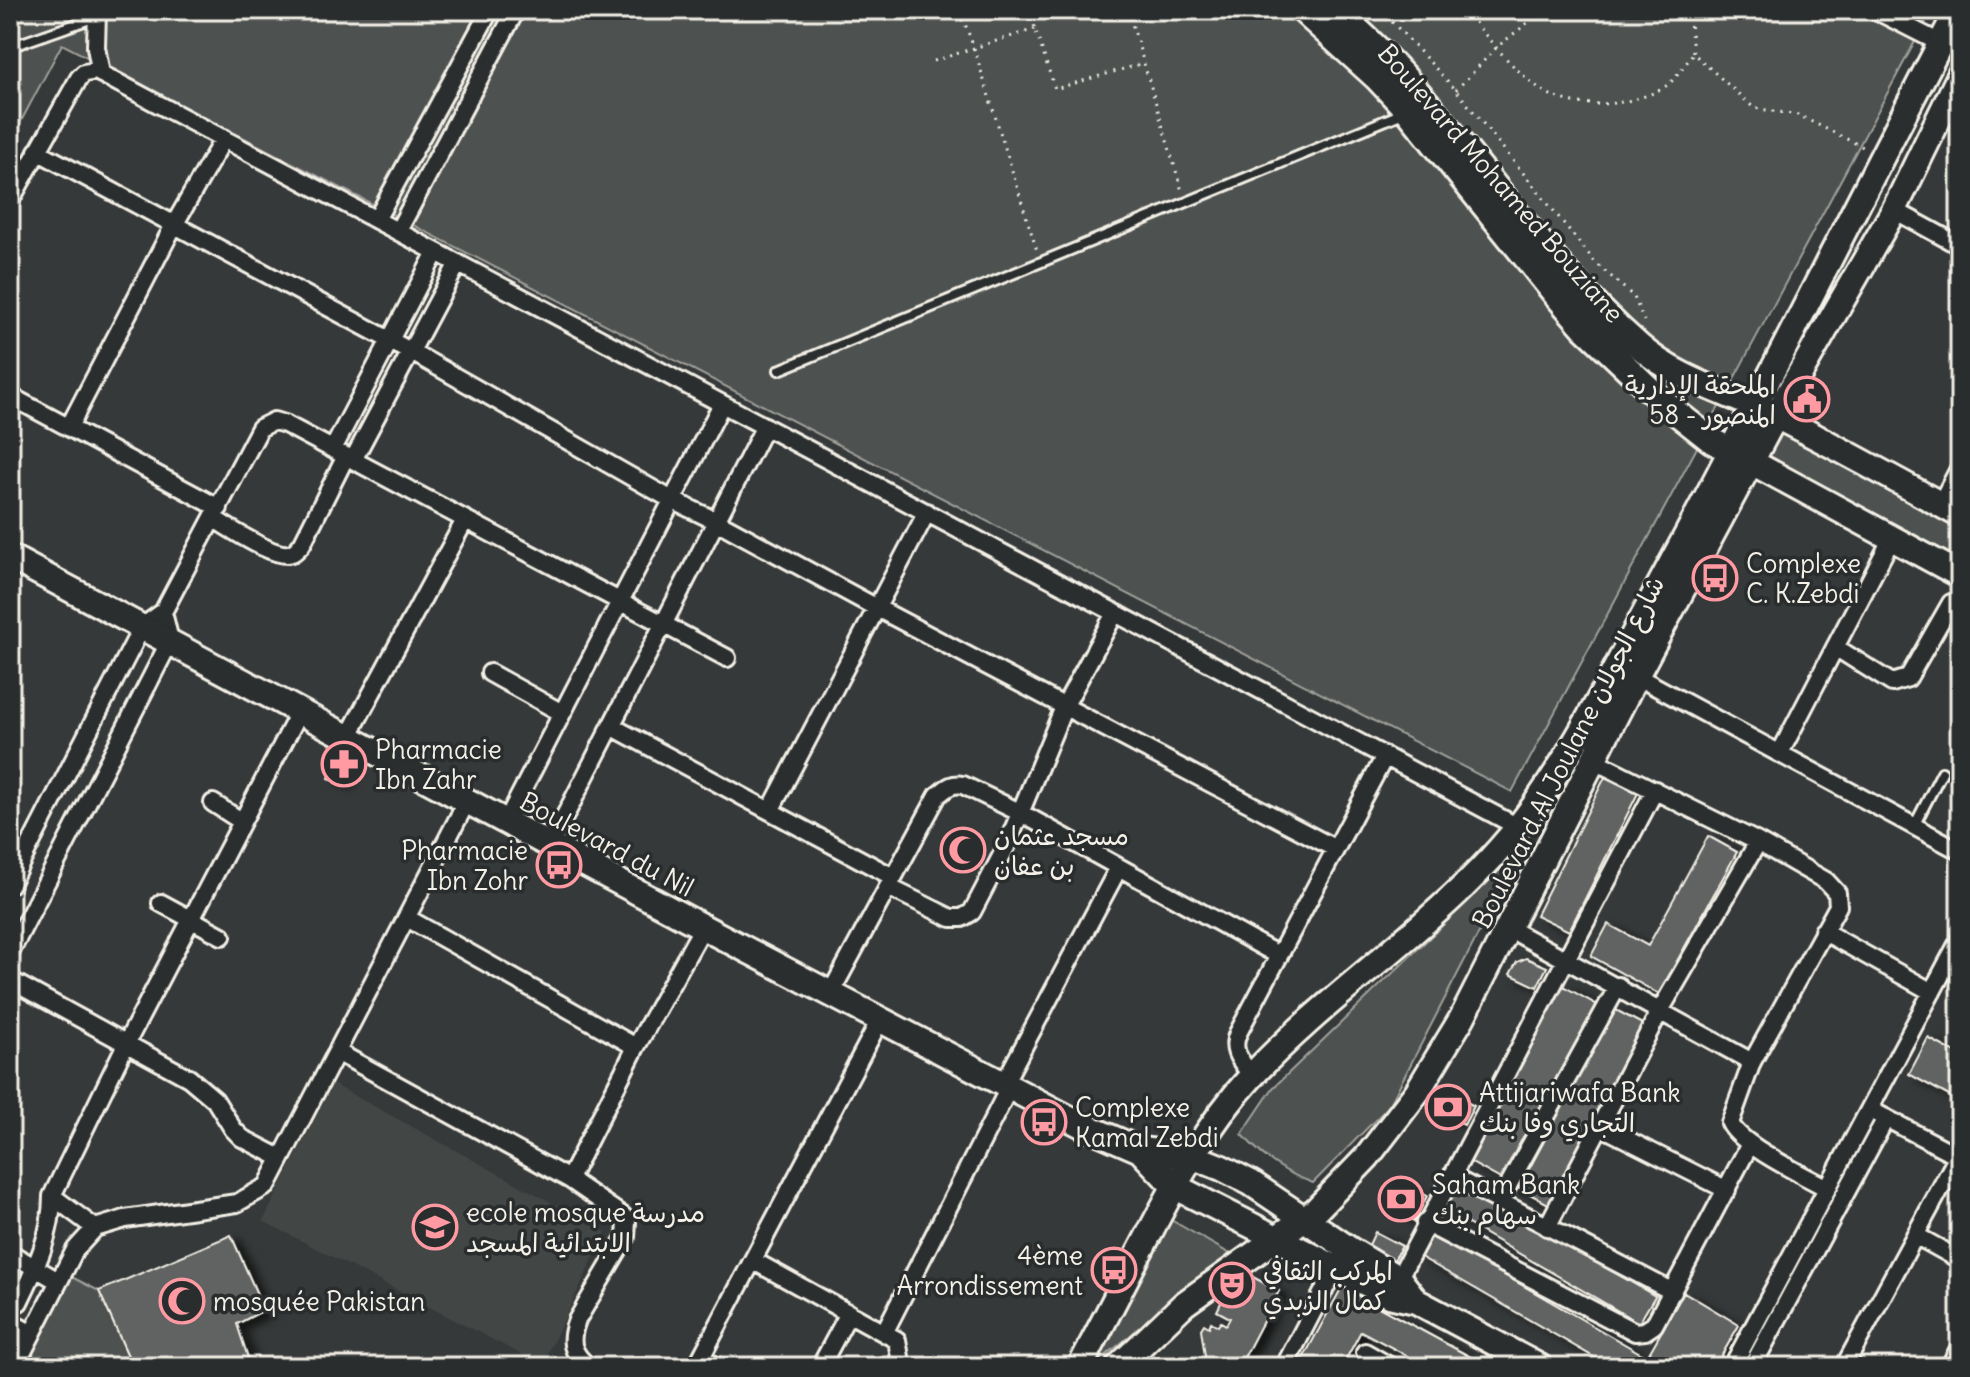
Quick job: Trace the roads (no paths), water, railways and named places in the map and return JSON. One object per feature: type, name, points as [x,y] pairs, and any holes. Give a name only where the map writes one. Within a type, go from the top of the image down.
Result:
[{"type":"street","points":[[376,220],[490,10]]},
{"type":"street","points":[[398,231],[516,10]]},
{"type":"street","name":"Boulevard Mohamed Bouziane","points":[[1302,10],[1346,47],[1408,111],[1583,326],[1663,402],[1699,431],[1742,457],[1960,575]]},
{"type":"street","name":"Boulevard Mohamed Bouziane","points":[[1335,10],[1421,92],[1545,249],[1641,349],[1698,383],[1765,412],[1950,510]]},
{"type":"street","points":[[1875,10],[1940,43]]},
{"type":"street","name":"Boulevard Al Joulane شارع الجولان","points":[[1118,1367],[1184,1304],[1327,1200],[1367,1157],[1417,1092],[1462,1018],[1595,761],[1765,412],[1881,155],[1958,10]]},
{"type":"street","points":[[97,14],[96,47],[101,74]]},
{"type":"street","points":[[474,41],[494,51]]},
{"type":"street","points":[[10,201],[79,78],[90,71],[101,74],[1518,827]]},
{"type":"street","name":"Boulevard Al Joulane شارع الجولان","points":[[1765,412],[1894,210],[1960,75]]},
{"type":"street","points":[[69,427],[174,225],[224,138]]},
{"type":"street","points":[[37,151],[410,351],[672,500],[1334,848]]},
{"type":"street","points":[[1894,210],[1960,246]]},
{"type":"street","points":[[10,396],[216,513],[270,550],[283,554],[293,552],[302,544],[344,455],[391,341],[436,252]]},
{"type":"street","points":[[344,455],[410,351],[458,263]]},
{"type":"street","points":[[506,822],[722,404]]},
{"type":"street","points":[[10,884],[142,627],[163,612],[253,439],[266,424],[274,421],[285,424],[727,658]]},
{"type":"street","points":[[550,845],[765,426]]},
{"type":"street","name":"Boulevard Al Joulane شارع الجولان","points":[[1080,1367],[1174,1186],[1221,1112],[1301,1027],[1456,893],[1518,827],[1565,757],[1742,457]]},
{"type":"street","points":[[1950,510],[1960,467]]},
{"type":"street","points":[[770,811],[927,512]]},
{"type":"street","points":[[348,737],[465,520]]},
{"type":"street","points":[[1780,753],[1892,538]]},
{"type":"street","name":"Boulevard du Nil","points":[[12,563],[170,641],[1006,1086],[1140,1150],[1192,1156],[1251,1183],[1394,1287]]},
{"type":"street","points":[[1835,647],[1892,683],[1900,682],[1908,678],[1951,603]]},
{"type":"street","points":[[10,953],[170,641],[163,612]]},
{"type":"street","points":[[611,726],[770,811],[951,918],[962,918],[972,912],[1006,847],[1064,707],[1115,613]]},
{"type":"street","points":[[490,673],[562,713]]},
{"type":"street","points":[[1636,676],[1960,851]]},
{"type":"street","points":[[42,1313],[14,1299],[36,1267],[52,1215],[52,1196],[127,1042],[300,711]]},
{"type":"street","points":[[1252,1076],[1235,1053],[1234,1043],[1385,756]]},
{"type":"street","points":[[1595,761],[1758,842],[1826,881],[1837,893],[1838,906],[1752,1062],[1730,1123],[1734,1133],[1750,1144],[1827,1188]]},
{"type":"street","points":[[830,994],[938,795],[949,786],[963,785],[1019,812],[1278,955]]},
{"type":"street","points":[[1540,1367],[1394,1287],[1655,790]]},
{"type":"street","points":[[15,1367],[75,1250],[95,1228],[125,1219],[237,1203],[267,1186],[467,801]]},
{"type":"street","points":[[213,803],[241,821]]},
{"type":"street","points":[[1547,1227],[1661,1009],[1758,842]]},
{"type":"street","points":[[884,1333],[1118,869]]},
{"type":"street","points":[[161,903],[222,936]]},
{"type":"street","points":[[407,918],[636,1047]]},
{"type":"street","points":[[569,1179],[636,1047],[703,927]]},
{"type":"street","points":[[1508,928],[1661,1009],[1752,1062]]},
{"type":"street","points":[[1823,931],[1932,992]]},
{"type":"street","points":[[1732,1367],[1960,939]]},
{"type":"street","points":[[10,980],[127,1042],[206,1091],[242,1138],[281,1158]]},
{"type":"street","points":[[1499,1202],[1618,986]]},
{"type":"street","points":[[718,1367],[699,1362],[880,1020]]},
{"type":"street","points":[[337,1052],[569,1179],[616,1209],[627,1221],[626,1237],[577,1320],[572,1334],[571,1346],[576,1356],[589,1367]]},
{"type":"street","points":[[1844,1367],[1959,1157],[1870,1109]]},
{"type":"street","points":[[1752,1367],[1886,1118]]},
{"type":"street","points":[[1600,1126],[1727,1190]]},
{"type":"street","points":[[1425,1223],[1635,1332],[1645,1331],[1654,1325],[1673,1292],[1750,1144]]},
{"type":"street","name":"Boulevard du Nil","points":[[1140,1150],[1174,1186],[1335,1269],[1394,1287]]},
{"type":"street","points":[[1451,1176],[1673,1292]]},
{"type":"street","points":[[52,1196],[95,1228]]},
{"type":"street","points":[[1915,1235],[1960,1260]]},
{"type":"street","points":[[10,1253],[58,1281]]},
{"type":"street","points":[[754,1261],[897,1340],[900,1357],[895,1367]]},
{"type":"street","points":[[1284,1367],[1335,1269]]},
{"type":"street","points":[[820,1367],[849,1313]]},
{"type":"street","points":[[10,1322],[32,1334]]},
{"type":"street","points":[[1949,1367],[1960,1347]]},
{"type":"street","points":[[1365,1352],[1391,1367]]},
{"type":"lane","points":[[10,47],[97,14]]},
{"type":"lane","points":[[779,370],[1408,111]]},
{"type":"lane","points":[[1914,826],[1942,772]]},
{"type":"place","name":"الملحقة الإدارية 58 - المنصور","points":[[1807,399]]},
{"type":"place","name":"Complexe C. K.Zebdi","points":[[1715,578]]},
{"type":"place","name":"Pharmacie Ibn Zahr","points":[[344,764]]},
{"type":"place","name":"مسجد عثمان بن عفان","points":[[963,850]]},
{"type":"place","name":"Pharmacie Ibn Zohr","points":[[559,865]]},
{"type":"place","name":"Attijariwafa Bank التجاري وفا بنك","points":[[1448,1107]]},
{"type":"place","name":"Complexe Kamal Zebdi","points":[[1044,1122]]},
{"type":"place","name":"Saham Bank سهام بنك","points":[[1401,1199]]},
{"type":"place","name":"ecole mosque مدرسة الابتدائية المسجد","points":[[435,1227]]},
{"type":"place","name":"4ème Arrondissement","points":[[1114,1270]]},
{"type":"place","name":"المركب الثقافي كمال الزبدي","points":[[1232,1285]]},
{"type":"place","name":"mosquée Pakistan","points":[[182,1301]]}]
